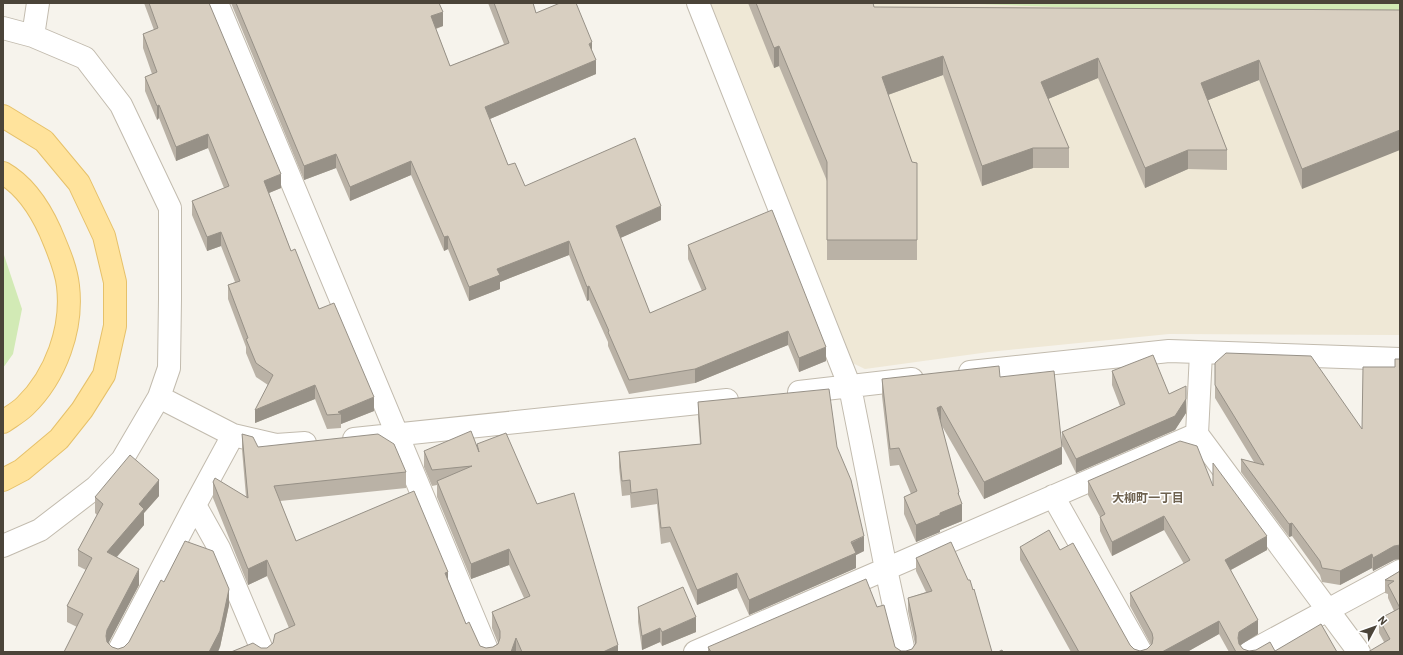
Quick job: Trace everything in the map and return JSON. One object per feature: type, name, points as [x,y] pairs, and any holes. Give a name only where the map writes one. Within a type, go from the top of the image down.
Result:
[{"type":"main road","points":[[3,116],[44,141],[79,183],[104,236],[115,282],[115,326],[104,375],[82,410],[59,439],[22,470],[3,480]]},
{"type":"main road","points":[[3,173],[11,178],[41,211],[60,254],[68,286],[67,324],[58,354],[46,381],[25,406],[3,422]]},
{"type":"street","points":[[33,36],[38,3]]},
{"type":"street","points":[[217,3],[488,652]]},
{"type":"street","points":[[698,3],[850,387],[904,652]]},
{"type":"street","points":[[3,28],[33,36],[85,58],[121,105],[170,208],[169,368],[159,397],[122,460],[96,487],[40,530],[3,546]]},
{"type":"street","points":[[779,395],[944,375],[1169,351],[1400,359]]},
{"type":"street","points":[[1201,353],[1197,434],[1359,652]]},
{"type":"street","points":[[159,397],[234,435],[276,445],[398,436],[747,398]]},
{"type":"street","points":[[695,652],[1197,434]]},
{"type":"street","points":[[118,652],[195,504],[234,435]]},
{"type":"street","points":[[1053,496],[1141,652]]},
{"type":"street","points":[[195,504],[218,548],[263,652]]},
{"type":"street","points":[[1250,652],[1400,571]]},
{"type":"shaded area","points":[[704,3],[1400,3],[1400,335],[1169,334],[989,352],[865,369],[848,361]]},
{"type":"green space","points":[[953,3],[1400,3],[1400,20]]},
{"type":"green space","points":[[3,252],[22,309],[13,354],[3,368]]},
{"type":"building","points":[[149,3],[209,3],[281,174],[264,181],[291,251],[295,249],[319,309],[334,303],[374,397],[338,412],[341,414],[327,415],[315,385],[255,410],[273,375],[256,363],[246,339],[248,338],[228,285],[240,281],[221,232],[207,237],[192,201],[229,186],[208,134],[176,147],[159,105],[157,106],[145,77],[157,72],[143,34],[158,28]]},
{"type":"building","points":[[236,3],[439,3],[443,12],[431,16],[450,66],[509,43],[494,3],[533,3],[536,13],[560,3],[576,3],[592,42],[589,44],[596,60],[485,107],[508,165],[515,163],[525,186],[635,138],[661,206],[616,226],[650,313],[706,289],[688,245],[772,210],[826,347],[799,358],[788,331],[695,369],[629,380],[589,286],[587,287],[569,241],[497,269],[500,275],[469,287],[448,236],[444,237],[411,161],[350,187],[336,154],[304,166]]},
{"type":"building","points":[[756,3],[873,3],[874,7],[1400,10],[1400,130],[1302,169],[1259,60],[1201,83],[1227,150],[1188,150],[1145,168],[1098,58],[1041,82],[1069,148],[1033,148],[982,166],[943,56],[882,77],[912,162],[917,163],[917,240],[827,240],[827,162],[779,46],[774,48]]},
{"type":"building","points":[[1226,353],[1311,356],[1362,429],[1363,367],[1395,367],[1395,359],[1400,359],[1400,545],[1394,546],[1373,558],[1372,554],[1340,571],[1322,568],[1320,561],[1292,523],[1289,524],[1241,459],[1264,465],[1215,385],[1215,363]]},
{"type":"building","points":[[1153,355],[1169,394],[1186,386],[1186,399],[1175,416],[1076,459],[1062,432],[1125,404],[1112,371]]},
{"type":"building","points":[[999,366],[1000,377],[1054,371],[1062,447],[984,482],[941,406],[937,408],[962,504],[916,525],[904,497],[917,491],[899,448],[890,449],[882,379]]},
{"type":"building","points":[[829,389],[837,447],[851,480],[864,536],[851,542],[856,553],[749,600],[737,573],[697,590],[670,527],[661,528],[657,489],[631,493],[630,480],[622,481],[619,452],[701,444],[698,402]]},
{"type":"building","points":[[471,431],[479,452],[477,444],[506,433],[537,504],[574,493],[618,645],[603,652],[522,652],[516,638],[511,652],[231,652],[253,643],[261,648],[267,648],[273,643],[275,634],[295,625],[267,560],[248,569],[213,482],[215,478],[248,498],[242,434],[253,437],[258,447],[378,434],[394,444],[406,472],[274,486],[296,541],[414,491],[448,572],[445,573],[466,624],[469,622],[480,646],[486,648],[493,647],[498,644],[500,631],[492,612],[530,596],[509,549],[471,564],[437,481],[472,466],[432,470],[424,451]]},
{"type":"building","points":[[1180,441],[1197,446],[1213,486],[1213,463],[1267,536],[1225,560],[1258,620],[1239,632],[1239,644],[1243,649],[1249,651],[1256,650],[1270,642],[1275,651],[1321,624],[1337,652],[1236,652],[1219,621],[1162,652],[1079,652],[1020,547],[1049,530],[1060,550],[1073,543],[1130,645],[1134,649],[1140,651],[1147,649],[1152,644],[1152,633],[1130,593],[1190,560],[1164,516],[1112,542],[1100,517],[1105,514],[1088,481]]},
{"type":"building","points":[[130,455],[159,480],[139,504],[144,509],[107,552],[139,569],[107,630],[107,642],[112,647],[118,649],[124,647],[129,642],[161,580],[164,582],[185,541],[213,551],[229,589],[220,631],[209,652],[64,652],[83,614],[67,606],[92,558],[78,550],[103,504],[95,497]]},
{"type":"building","points":[[951,542],[968,580],[970,580],[973,590],[974,589],[992,652],[711,652],[708,647],[866,579],[877,607],[884,605],[895,647],[901,651],[912,649],[916,643],[916,636],[908,598],[932,591],[916,558]]},
{"type":"building","points":[[1400,571],[1400,608],[1388,585],[1394,581],[1385,580]]},
{"type":"building","points":[[683,587],[696,617],[662,632],[660,628],[642,636],[638,607]]},
{"type":"building","points":[[1400,608],[1400,652],[1368,652],[1390,639],[1379,619]]},
{"type":"district","name":"大柳町一丁目","points":[[1148,497]]}]
